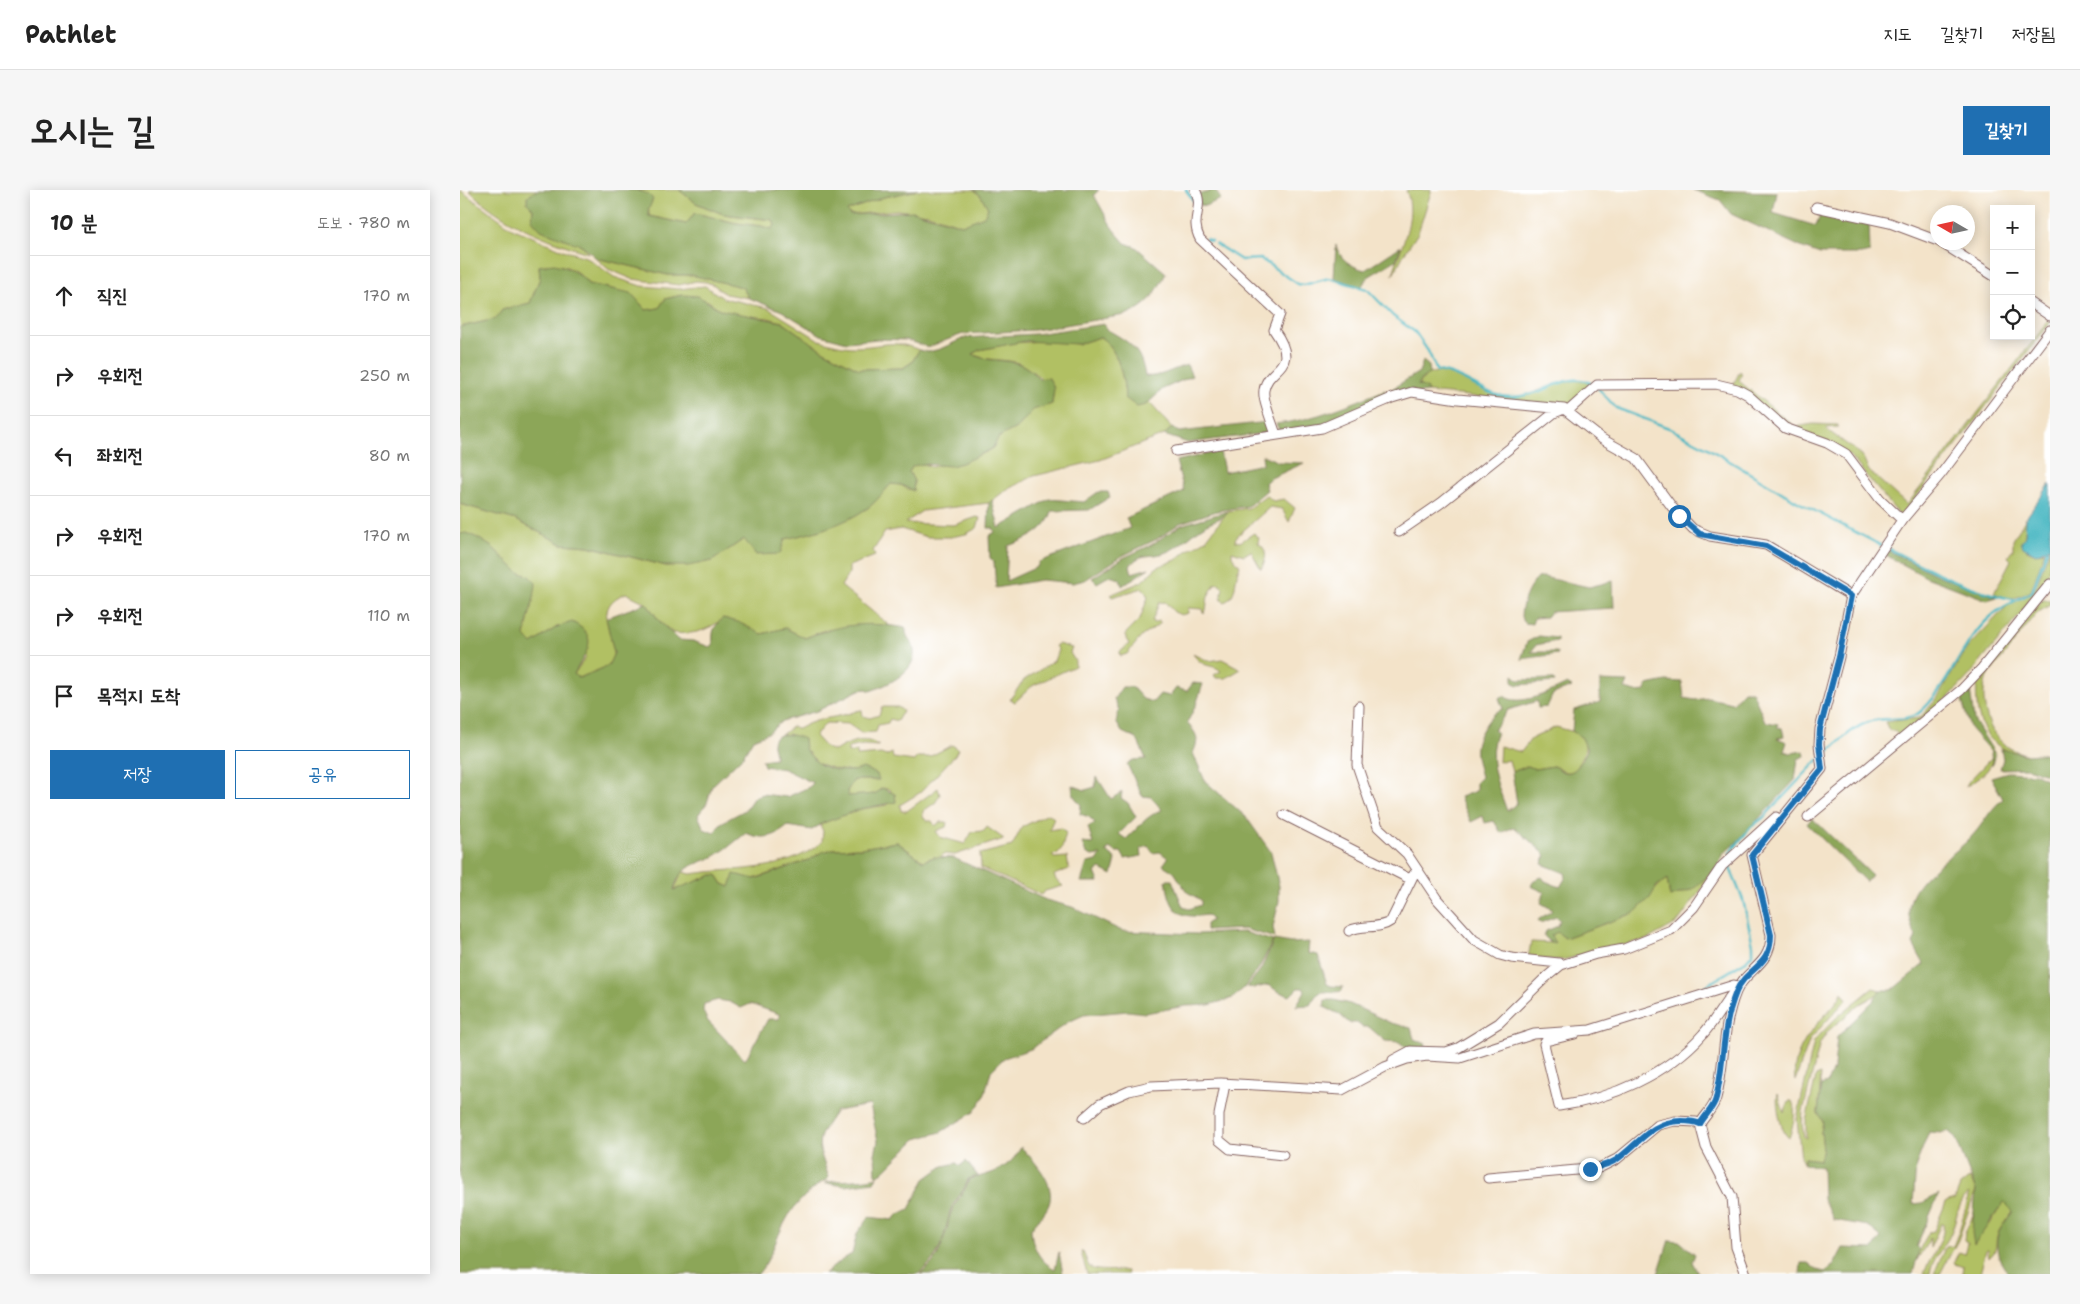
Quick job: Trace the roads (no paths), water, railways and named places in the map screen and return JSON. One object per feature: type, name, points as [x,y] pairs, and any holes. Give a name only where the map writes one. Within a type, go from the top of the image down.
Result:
[{"type":"street","points":[[1195,190],[1199,199],[1195,222],[1200,239],[1280,314],[1274,330],[1284,349],[1284,362],[1267,382],[1264,392],[1276,435]]},
{"type":"street","points":[[1816,208],[1890,223],[1930,239]]},
{"type":"street","points":[[1954,250],[1990,273]]},
{"type":"street","points":[[2035,306],[2050,316]]},
{"type":"street","points":[[1738,986],[1734,985],[1590,1030],[1550,1040],[1544,1044],[1559,1106],[1600,1096],[1649,1077],[1668,1065],[1703,1034],[1738,986],[1766,958],[1771,946],[1771,935],[1752,855],[1822,769],[1820,729],[1839,657],[1851,596],[1902,520],[1941,474],[2050,330]]},
{"type":"street","points":[[1399,532],[1441,503],[1554,413],[1566,410],[1594,388],[1716,384],[1736,389],[1748,395],[1785,428],[1827,443],[1846,454],[1880,499],[1902,520]]},
{"type":"street","points":[[1176,451],[1322,428],[1392,398],[1412,392],[1458,400],[1566,410],[1602,439],[1636,458],[1672,507],[1700,534],[1766,546],[1851,596]]},
{"type":"street","points":[[1808,817],[1961,690],[1993,655],[2050,584]]},
{"type":"street","points":[[1359,706],[1357,765],[1378,827],[1407,854],[1437,899],[1474,940],[1500,955],[1511,958],[1558,962],[1561,965]]},
{"type":"street","points":[[1084,1118],[1100,1104],[1139,1088],[1161,1085],[1225,1084],[1342,1090],[1410,1051],[1446,1052],[1458,1048],[1499,1023],[1561,965],[1638,944],[1660,936],[1679,924],[1722,866],[1805,788]]},
{"type":"street","points":[[1284,815],[1410,879]]},
{"type":"street","points":[[1348,931],[1364,926],[1386,925],[1392,921],[1410,879],[1417,870]]},
{"type":"street","points":[[1738,986],[1725,1030],[1716,1100],[1700,1124],[1706,1147],[1732,1197],[1736,1247],[1746,1274]]},
{"type":"street","points":[[1385,1067],[1416,1057],[1460,1058],[1534,1034],[1590,1030]]},
{"type":"street","points":[[1225,1084],[1219,1115],[1219,1140],[1230,1149],[1283,1155]]},
{"type":"street","points":[[1488,1178],[1599,1168],[1617,1159],[1658,1125],[1675,1121],[1696,1122],[1700,1124]]},
{"type":"water","points":[[2050,484],[2050,547],[2036,554],[2023,547],[2021,542],[2025,536],[2026,518]]},
{"type":"waterway","points":[[1186,190],[1195,203]]},
{"type":"waterway","points":[[1206,239],[1211,241]]},
{"type":"waterway","points":[[1216,244],[1241,260],[1261,259],[1298,284],[1304,285],[1329,278],[1367,289],[1393,316],[1415,332],[1428,351],[1437,371],[1456,376],[1493,394],[1513,397],[1540,391],[1561,382],[1574,380],[1581,380],[1594,385]]},
{"type":"waterway","points":[[1598,388],[1616,408],[1669,428],[1706,447],[1798,502],[1882,546]]},
{"type":"waterway","points":[[1887,548],[1966,585],[2016,600]]},
{"type":"waterway","points":[[1823,756],[1850,733],[1868,722],[1909,717],[1920,712],[1939,691],[1969,642],[1987,620],[2003,607],[2032,592],[2047,550]]},
{"type":"waterway","points":[[1730,853],[1751,827],[1763,818],[1818,760]]},
{"type":"waterway","points":[[1691,995],[1746,961],[1753,953],[1743,900],[1728,863]]}]
